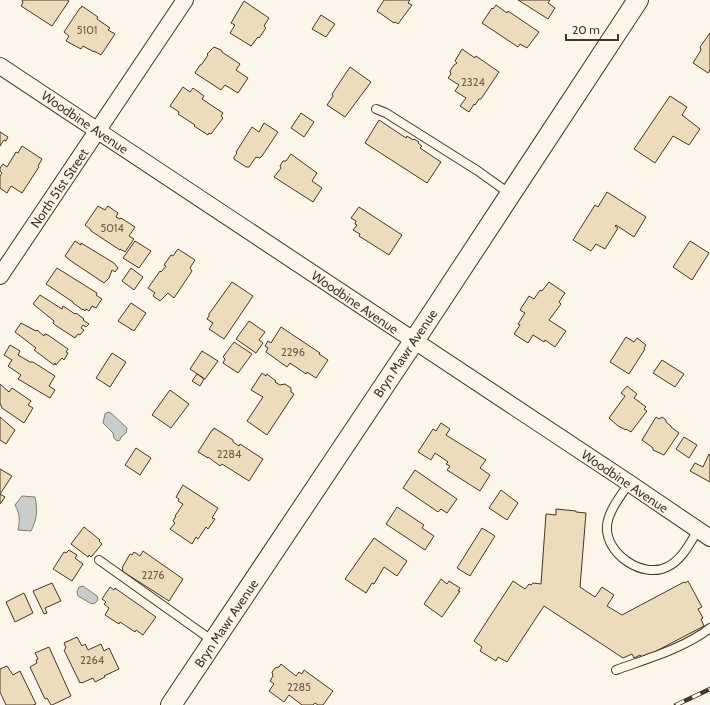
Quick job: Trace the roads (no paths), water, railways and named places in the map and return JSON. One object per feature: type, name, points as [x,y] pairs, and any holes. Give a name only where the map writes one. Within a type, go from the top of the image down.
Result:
[{"type":"street","name":"North 51st Street","points":[[0,276],[185,0]]},
{"type":"street","name":"Bryn Mawr Avenue","points":[[171,705],[414,341],[638,0]]},
{"type":"street","name":"Woodbine Avenue","points":[[0,66],[704,534]]},
{"type":"lane","points":[[376,109],[386,113],[478,171],[510,194]]},
{"type":"lane","points":[[629,483],[610,515],[607,526],[607,536],[610,544],[622,558],[643,570],[652,571],[667,568],[704,534]]},
{"type":"lane","points":[[99,560],[213,642]]},
{"type":"lane","points":[[616,670],[663,653],[702,634],[710,628]]},
{"type":"railway","points":[[676,705],[710,689]]}]
